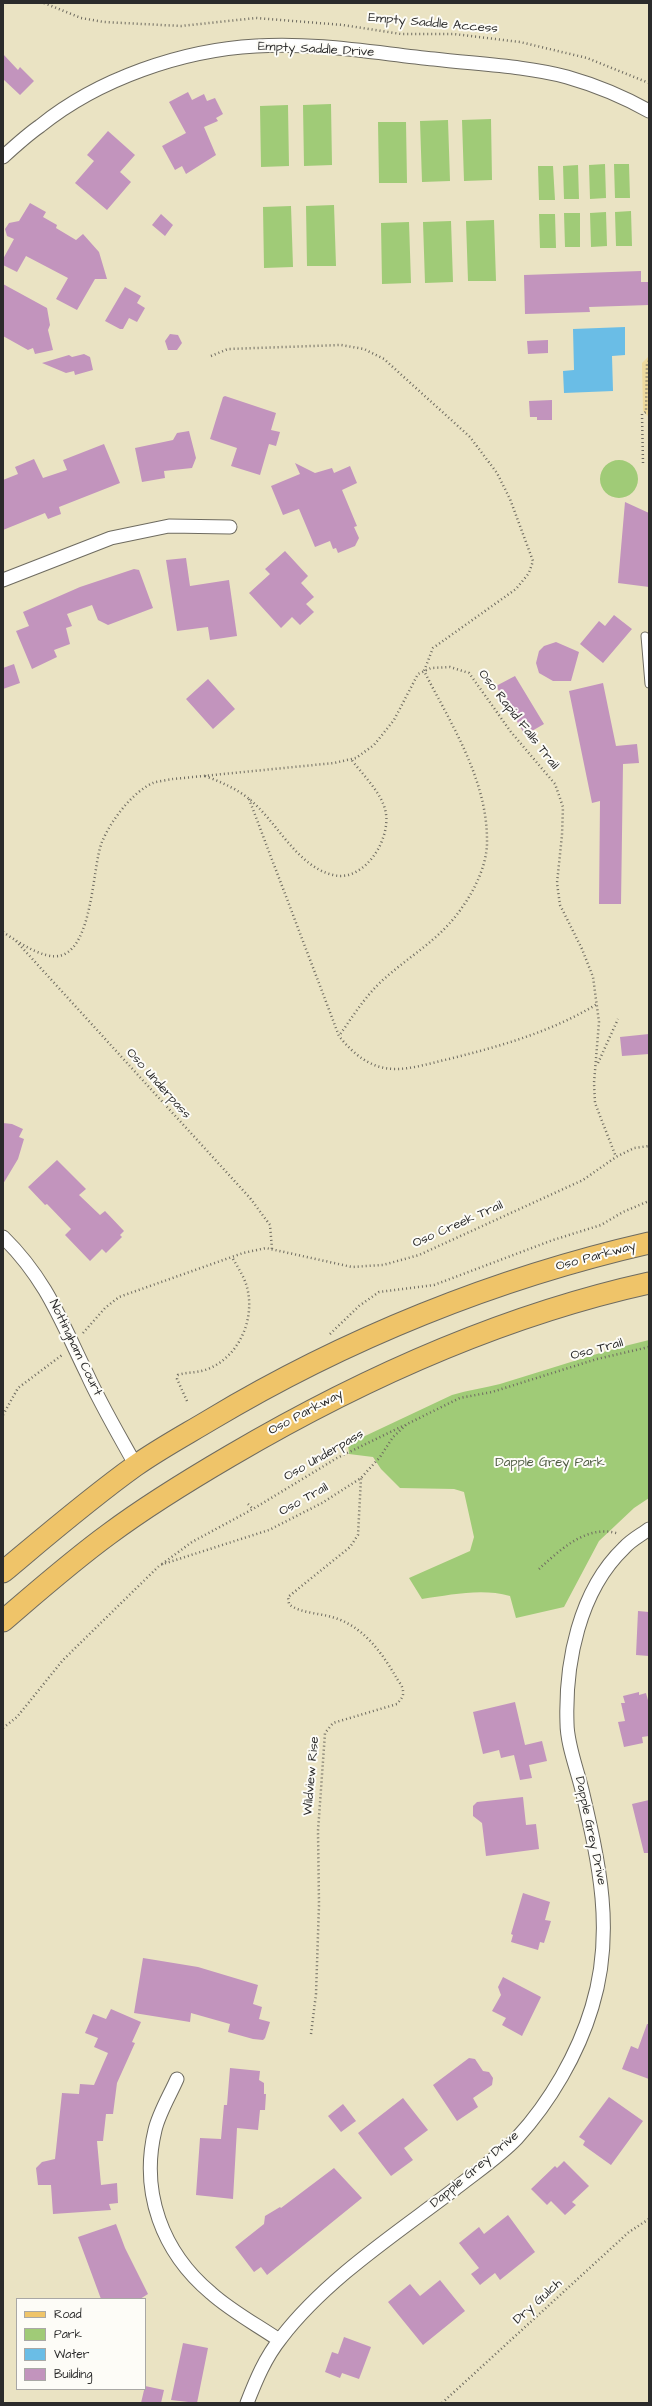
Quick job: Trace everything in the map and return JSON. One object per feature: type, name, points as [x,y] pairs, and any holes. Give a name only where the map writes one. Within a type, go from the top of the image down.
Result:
[{"type":"main road","name":"Oso Parkway","points":[[3,1572],[136,1466],[248,1397],[317,1361],[401,1324],[482,1292],[557,1268],[649,1243]]},
{"type":"main road","name":"Oso Parkway","points":[[3,1621],[109,1534],[174,1489],[293,1418],[376,1377],[532,1315],[615,1291],[649,1283]]},
{"type":"street","name":"Empty Saddle Drive","points":[[3,157],[41,125],[82,98],[146,68],[200,53],[256,46],[322,48],[493,65],[566,77],[630,101],[649,111]]},
{"type":"street","points":[[3,580],[111,538],[169,526],[230,527]]},
{"type":"street","name":"Nottingham Court","points":[[3,1237],[24,1258],[57,1308],[87,1375],[136,1466]]},
{"type":"street","name":"Dapple Grey Drive","points":[[247,2403],[260,2371],[279,2340],[299,2316],[342,2276],[516,2139],[548,2099],[574,2053],[594,2000],[602,1959],[604,1906],[599,1862],[566,1725],[574,1650],[583,1612],[599,1578],[623,1548],[649,1529]]},
{"type":"street","points":[[177,2079],[155,2128],[149,2161],[152,2192],[158,2222],[181,2260],[211,2293],[279,2340]]},
{"type":"lane","points":[[645,636],[649,684]]},
{"type":"path","name":"Empty Saddle Access","points":[[44,3],[81,18],[104,22],[181,26],[256,18],[343,25],[401,34],[454,34],[520,42],[588,58],[649,83]]},
{"type":"path","points":[[3,932],[46,956],[59,956],[70,951],[78,940],[88,917],[101,843],[113,821],[133,799],[152,783],[334,763],[356,758],[374,745],[394,720],[418,674],[424,671],[433,648],[516,589],[529,573],[533,560],[510,499],[497,473],[470,437],[384,359],[364,349],[341,345],[228,349],[211,356]]},
{"type":"path","points":[[643,463],[642,414],[646,412],[647,364],[649,361]]},
{"type":"path","name":"Oso Rapid Falls Trail","points":[[424,671],[431,668],[450,668],[469,673],[511,732],[555,784],[562,807],[562,835],[556,883],[560,905],[582,949],[593,977],[597,1004],[597,1066],[594,1083],[595,1103],[616,1157]]},
{"type":"path","points":[[339,1036],[366,998],[383,980],[449,924],[467,900],[482,870],[488,841],[481,799],[469,758],[424,671]]},
{"type":"path","points":[[205,776],[229,785],[249,799],[311,864],[332,875],[347,877],[358,871],[373,857],[383,838],[386,823],[385,810],[380,799],[351,759]]},
{"type":"path","points":[[249,799],[339,1036],[351,1051],[370,1064],[394,1069],[415,1067],[509,1044],[574,1018],[597,1004]]},
{"type":"path","name":"Oso Underpass","points":[[14,939],[250,1198],[270,1225],[272,1249]]},
{"type":"path","points":[[597,1066],[618,1019]]},
{"type":"path","name":"Oso Creek Trail","points":[[91,1326],[105,1308],[119,1297],[232,1257],[266,1248],[352,1267],[383,1265],[412,1257],[583,1180],[616,1157],[634,1148],[649,1146]]},
{"type":"path","points":[[317,1361],[332,1330],[375,1294],[434,1285],[553,1240],[601,1225],[623,1212],[649,1201]]},
{"type":"path","points":[[187,1401],[177,1379],[178,1375],[205,1370],[217,1364],[231,1353],[242,1338],[248,1323],[250,1302],[246,1284],[232,1257]]},
{"type":"path","name":"Oso Trail","points":[[3,1728],[17,1717],[63,1660],[160,1565],[269,1530],[322,1503],[361,1478],[380,1457],[393,1437],[408,1424],[460,1398],[492,1392],[597,1359],[649,1347]]},
{"type":"path","points":[[3,1415],[21,1384],[55,1362]]},
{"type":"path","name":"Oso Underpass","points":[[160,1565],[192,1542],[253,1509],[337,1458],[408,1424]]},
{"type":"path","name":"Wildview Rise","points":[[311,2034],[316,1994],[319,1905],[318,1831],[325,1733],[333,1723],[396,1704],[402,1698],[403,1690],[390,1666],[369,1639],[356,1628],[339,1619],[315,1612],[294,1609],[289,1604],[288,1597],[350,1547],[358,1535],[361,1478]]},
{"type":"path","points":[[248,1504],[253,1509]]},
{"type":"path","points":[[539,1569],[570,1543],[587,1534],[608,1530],[634,1540]]},
{"type":"path","name":"Dry Gulch","points":[[442,2403],[629,2232],[649,2220]]},
{"type":"green space","points":[[331,104],[332,165],[304,166],[303,105]]},
{"type":"green space","points":[[288,105],[289,166],[261,167],[260,106]]},
{"type":"green space","points":[[491,119],[492,180],[464,181],[462,120]]},
{"type":"green space","points":[[448,120],[450,181],[422,182],[420,121]]},
{"type":"green space","points":[[378,122],[406,122],[407,183],[379,183]]},
{"type":"green space","points":[[605,164],[606,198],[590,199],[589,165]]},
{"type":"green space","points":[[614,164],[629,164],[630,198],[615,198]]},
{"type":"green space","points":[[578,165],[579,199],[564,199],[563,166]]},
{"type":"green space","points":[[538,166],[553,166],[555,200],[539,200]]},
{"type":"green space","points":[[334,205],[336,266],[307,266],[306,206]]},
{"type":"green space","points":[[291,206],[293,267],[264,268],[263,207]]},
{"type":"green space","points":[[631,211],[632,246],[616,246],[615,212]]},
{"type":"green space","points":[[606,212],[607,246],[591,247],[590,213]]},
{"type":"green space","points":[[564,213],[580,213],[580,247],[565,247]]},
{"type":"green space","points":[[539,214],[555,214],[556,248],[540,248]]},
{"type":"green space","points":[[494,220],[496,281],[468,281],[466,221]]},
{"type":"green space","points":[[451,221],[453,282],[425,283],[423,222]]},
{"type":"green space","points":[[409,222],[411,283],[382,284],[381,223]]},
{"type":"green space","points":[[615,460],[623,460],[633,465],[637,472],[637,486],[633,493],[623,498],[615,498],[605,493],[603,490],[600,483],[600,475],[605,465],[608,463]]},
{"type":"green space","name":"Dapple Grey Park","points":[[649,1340],[649,1498],[634,1508],[599,1541],[564,1607],[516,1618],[510,1596],[477,1592],[422,1599],[409,1578],[470,1551],[474,1537],[464,1492],[454,1489],[400,1488],[381,1469],[373,1457],[349,1454],[348,1444],[452,1395],[500,1384],[593,1355]]},
{"type":"sand","points":[[649,356],[649,417],[643,411],[642,363]]},
{"type":"water","points":[[625,327],[625,355],[612,356],[613,391],[564,393],[563,371],[574,370],[573,329]]},
{"type":"building","points":[[3,54],[18,70],[20,67],[34,81],[20,95],[3,79]]},
{"type":"building","points":[[188,92],[192,100],[204,94],[207,101],[215,98],[223,114],[216,118],[218,121],[204,127],[216,155],[186,174],[182,166],[175,170],[162,146],[186,133],[169,102]]},
{"type":"building","points":[[108,131],[135,155],[120,172],[131,182],[107,210],[75,183],[94,161],[87,155]]},
{"type":"building","points":[[30,203],[46,212],[43,217],[57,225],[56,228],[76,240],[83,234],[99,252],[107,279],[95,279],[77,310],[56,299],[68,278],[26,256],[17,272],[3,265],[3,259],[14,239],[7,236],[5,229],[9,223],[19,221]]},
{"type":"building","points":[[161,214],[173,225],[165,236],[152,225]]},
{"type":"building","points":[[641,271],[641,282],[649,282],[649,305],[589,307],[590,312],[525,314],[524,275]]},
{"type":"building","points":[[3,284],[47,308],[50,325],[48,330],[53,350],[35,354],[33,348],[28,350],[3,336]]},
{"type":"building","points":[[125,287],[141,296],[137,303],[145,308],[137,322],[129,318],[123,329],[120,329],[105,321]]},
{"type":"building","points":[[170,334],[178,335],[182,343],[177,350],[168,350],[165,341]]},
{"type":"building","points":[[548,340],[548,353],[528,354],[527,341]]},
{"type":"building","points":[[84,354],[90,357],[93,370],[75,375],[74,371],[66,373],[42,363],[69,355],[72,357]]},
{"type":"building","points":[[225,396],[276,413],[271,430],[280,432],[276,446],[269,444],[260,475],[231,466],[237,448],[210,439],[223,397]]},
{"type":"building","points":[[552,400],[552,420],[537,420],[537,417],[530,417],[529,401]]},
{"type":"building","points":[[189,431],[196,458],[192,468],[164,471],[165,478],[142,482],[135,448],[173,440],[177,433]]},
{"type":"building","points":[[104,444],[120,483],[59,507],[61,514],[48,519],[45,513],[3,530],[3,480],[18,474],[15,467],[34,459],[43,478],[67,470],[63,460]]},
{"type":"building","points":[[295,463],[315,473],[332,468],[334,473],[350,466],[357,483],[342,490],[357,526],[354,527],[359,538],[355,546],[338,553],[336,548],[333,549],[330,541],[315,547],[299,509],[283,515],[271,486],[300,474]]},
{"type":"building","points":[[625,502],[649,513],[649,587],[618,583]]},
{"type":"building","points":[[285,551],[308,576],[301,583],[314,597],[306,604],[314,612],[300,625],[292,617],[281,628],[249,593],[270,574],[265,569]]},
{"type":"building","points":[[186,558],[190,586],[229,580],[237,636],[210,640],[208,627],[177,631],[166,560]]},
{"type":"building","points":[[134,569],[139,570],[153,608],[108,625],[98,620],[92,605],[67,614],[72,626],[66,628],[70,644],[54,650],[57,657],[32,669],[16,631],[29,626],[23,612],[80,587]]},
{"type":"building","points":[[614,615],[632,629],[603,663],[580,644],[599,621],[605,626]]},
{"type":"building","points":[[556,642],[579,652],[571,681],[553,681],[539,673],[536,663],[539,651],[544,646]]},
{"type":"building","points":[[14,664],[20,683],[3,689],[3,668]]},
{"type":"building","points":[[515,676],[544,724],[525,735],[496,686]]},
{"type":"building","points":[[208,679],[235,709],[213,729],[186,699]]},
{"type":"building","points":[[603,683],[616,746],[637,744],[639,763],[623,764],[621,904],[599,904],[600,801],[592,803],[569,691]]},
{"type":"building","points":[[649,1034],[649,1054],[622,1056],[620,1037]]},
{"type":"building","points":[[3,1123],[12,1124],[23,1129],[19,1137],[24,1139],[18,1159],[3,1184]]},
{"type":"building","points":[[57,1160],[86,1189],[79,1195],[100,1215],[105,1211],[124,1231],[120,1235],[122,1237],[106,1253],[102,1249],[90,1261],[65,1235],[71,1229],[28,1187]]},
{"type":"building","points":[[638,1611],[649,1612],[649,1656],[636,1655]]},
{"type":"building","points":[[639,1692],[639,1695],[646,1693],[649,1704],[649,1736],[642,1737],[643,1743],[624,1747],[618,1722],[625,1721],[621,1703],[625,1703],[623,1696]]},
{"type":"building","points":[[515,1702],[525,1745],[542,1741],[547,1761],[529,1765],[532,1778],[520,1780],[514,1755],[501,1758],[499,1750],[483,1754],[473,1712]]},
{"type":"building","points":[[523,1797],[526,1825],[536,1824],[539,1849],[486,1856],[482,1823],[473,1816],[473,1806],[477,1802]]},
{"type":"building","points":[[649,1800],[649,1853],[644,1853],[632,1804]]},
{"type":"building","points":[[523,1893],[550,1902],[545,1920],[551,1921],[544,1943],[540,1942],[538,1950],[511,1942],[513,1935],[511,1934]]},
{"type":"building","points":[[143,1958],[198,1967],[258,1985],[253,2004],[262,2007],[259,2019],[270,2022],[265,2038],[263,2040],[253,2039],[228,2032],[230,2024],[191,2013],[190,2022],[134,2013]]},
{"type":"building","points":[[503,1977],[541,1997],[522,2036],[502,2025],[506,2018],[492,2011],[501,1995],[498,1987]]},
{"type":"building","points":[[111,2009],[141,2022],[132,2042],[135,2043],[117,2083],[113,2114],[106,2114],[103,2141],[97,2141],[101,2185],[117,2183],[118,2203],[109,2204],[111,2210],[53,2214],[51,2185],[38,2185],[36,2168],[42,2162],[55,2159],[62,2093],[79,2094],[80,2084],[94,2085],[108,2053],[94,2047],[98,2038],[85,2033],[93,2014],[106,2019]]},
{"type":"building","points":[[647,2024],[649,2024],[649,2079],[622,2069],[631,2046],[638,2049]]},
{"type":"building","points":[[469,2058],[475,2059],[483,2071],[489,2072],[493,2078],[492,2085],[473,2098],[478,2107],[457,2121],[433,2085]]},
{"type":"building","points":[[230,2068],[260,2071],[259,2080],[264,2083],[264,2094],[266,2094],[265,2110],[260,2110],[258,2130],[237,2128],[233,2199],[196,2195],[200,2138],[221,2139],[224,2105],[227,2105]]},
{"type":"building","points":[[609,2097],[643,2121],[611,2165],[583,2145],[585,2141],[579,2137]]},
{"type":"building","points":[[403,2098],[428,2130],[404,2148],[413,2160],[391,2176],[358,2133]]},
{"type":"building","points":[[343,2104],[356,2121],[341,2132],[328,2116]]},
{"type":"building","points":[[564,2161],[589,2186],[572,2202],[576,2205],[565,2215],[551,2201],[547,2205],[531,2189],[555,2166],[557,2168]]},
{"type":"building","points":[[334,2168],[362,2198],[267,2275],[261,2267],[254,2272],[235,2247],[264,2224],[265,2216],[280,2207],[281,2208]]},
{"type":"building","points":[[508,2215],[535,2252],[500,2280],[495,2273],[480,2285],[471,2274],[479,2268],[459,2243],[479,2227],[484,2234]]},
{"type":"building","points":[[116,2224],[125,2248],[148,2294],[142,2298],[101,2298],[78,2237]]},
{"type":"building","points":[[440,2280],[465,2311],[423,2345],[388,2302],[410,2284],[420,2296]]},
{"type":"building","points":[[344,2337],[371,2347],[359,2379],[342,2373],[340,2378],[325,2372],[332,2352],[338,2354]]},
{"type":"building","points":[[183,2343],[208,2348],[197,2403],[171,2400]]},
{"type":"building","points":[[146,2386],[164,2390],[161,2403],[141,2403]]}]
